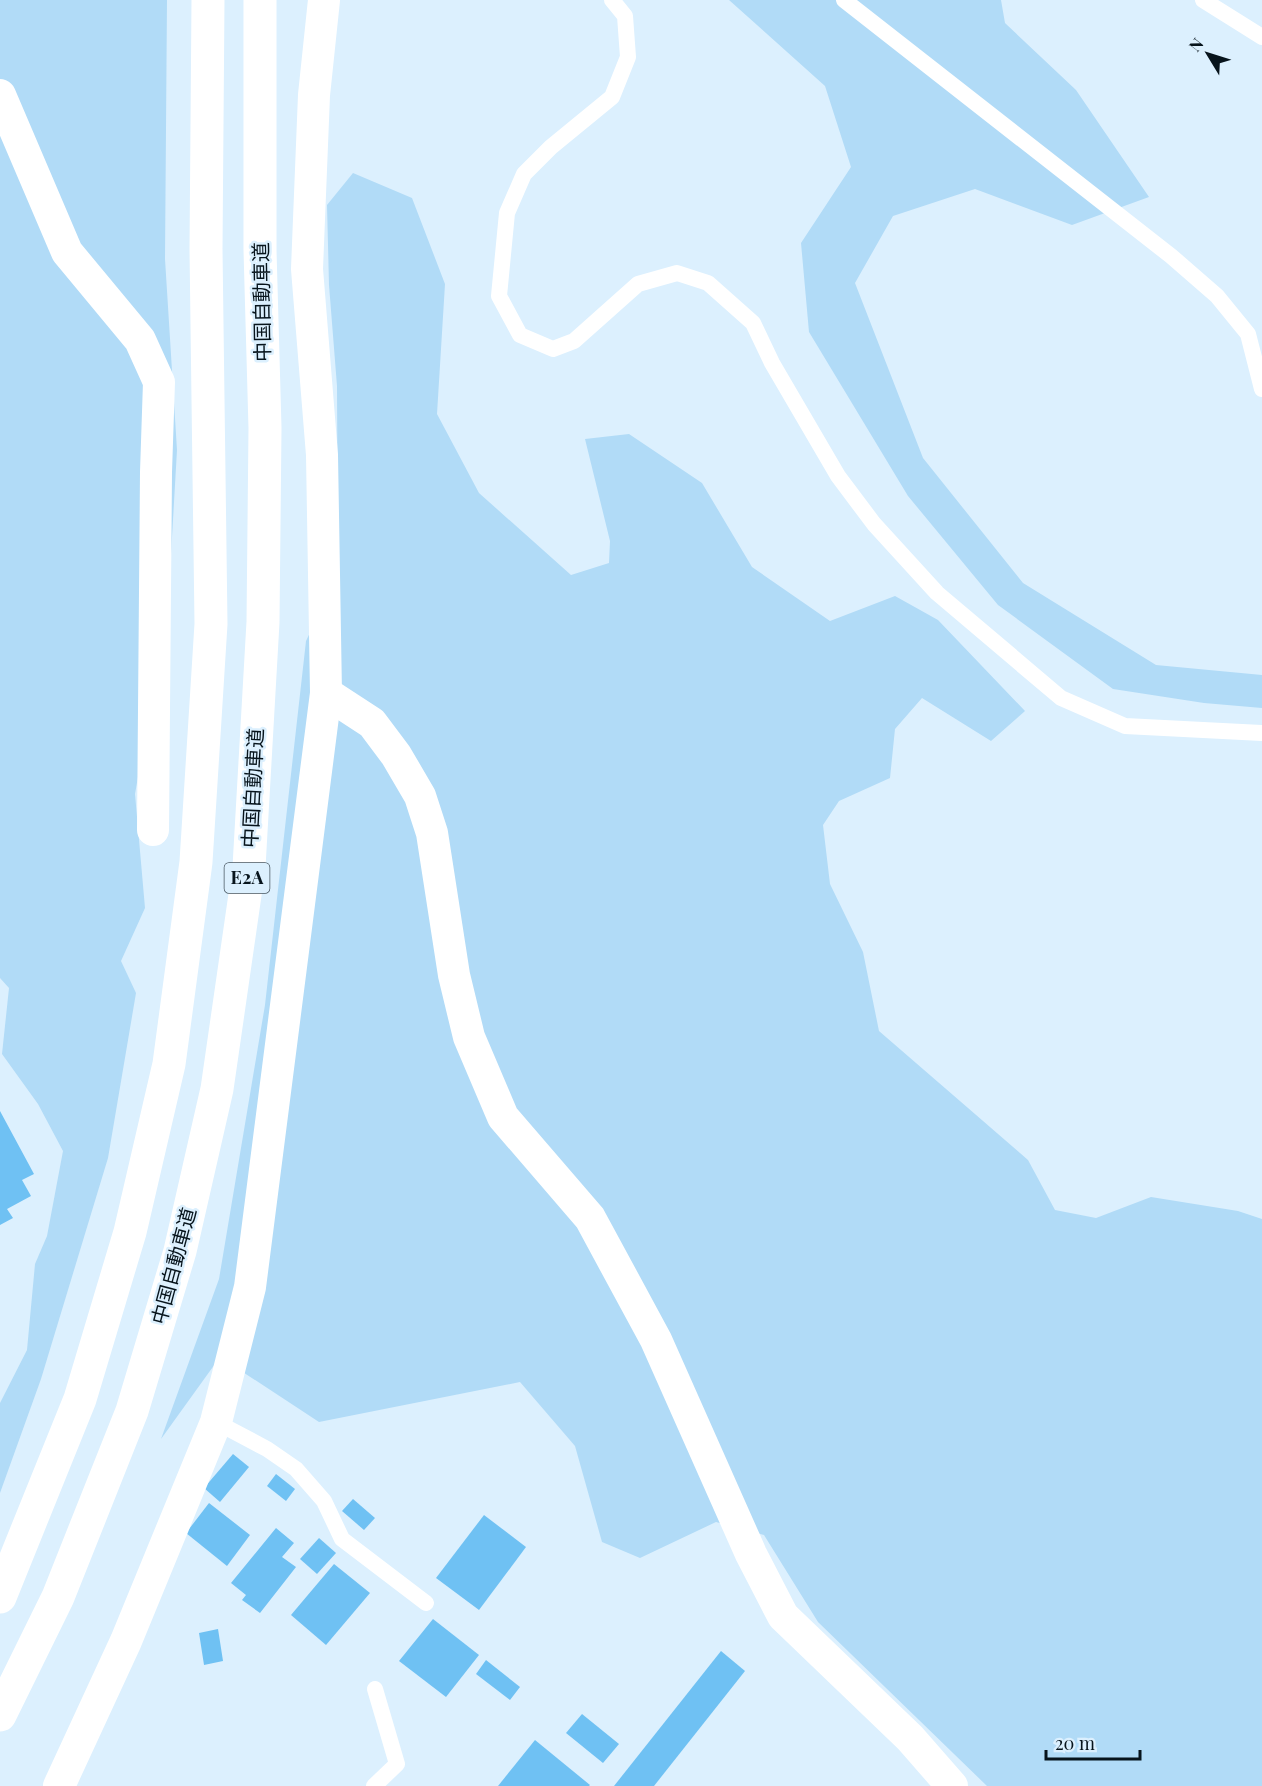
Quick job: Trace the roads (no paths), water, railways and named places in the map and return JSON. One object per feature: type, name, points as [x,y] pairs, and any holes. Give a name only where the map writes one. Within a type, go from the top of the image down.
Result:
[{"type":"highway","name":"E2A","points":[[0,1597],[80,1399],[130,1232],[169,1064],[196,862],[211,624],[207,249],[208,0]]},
{"type":"highway","name":"中国自動車道","points":[[0,1715],[58,1597],[132,1411],[180,1251],[217,1089],[249,867],[263,622],[265,428],[260,250],[260,0]]},
{"type":"street","points":[[59,1786],[126,1641],[216,1422],[250,1287],[326,693],[322,455],[307,269],[314,95],[324,0]]},
{"type":"street","points":[[0,95],[67,252],[140,340],[159,382],[153,830]]},
{"type":"street","points":[[326,693],[372,723],[396,755],[420,796],[432,833],[454,975],[469,1037],[503,1117],[590,1218],[656,1340],[751,1554],[783,1616],[910,1738],[952,1786]]},
{"type":"lane","points":[[612,0],[625,16],[628,57],[612,97],[551,147],[524,174],[507,213],[499,296],[520,335],[554,350],[574,341],[638,284],[677,273],[708,283],[753,323],[772,363],[838,476],[874,524],[937,593],[1061,698],[1125,726],[1262,733]]},
{"type":"lane","points":[[844,0],[1218,296],[1248,334],[1262,389]]},
{"type":"lane","points":[[1203,0],[1262,37]]},
{"type":"lane","points":[[216,1422],[267,1449],[296,1469],[324,1501],[342,1539],[426,1603]]},
{"type":"lane","points":[[375,1689],[398,1764],[375,1786]]}]
